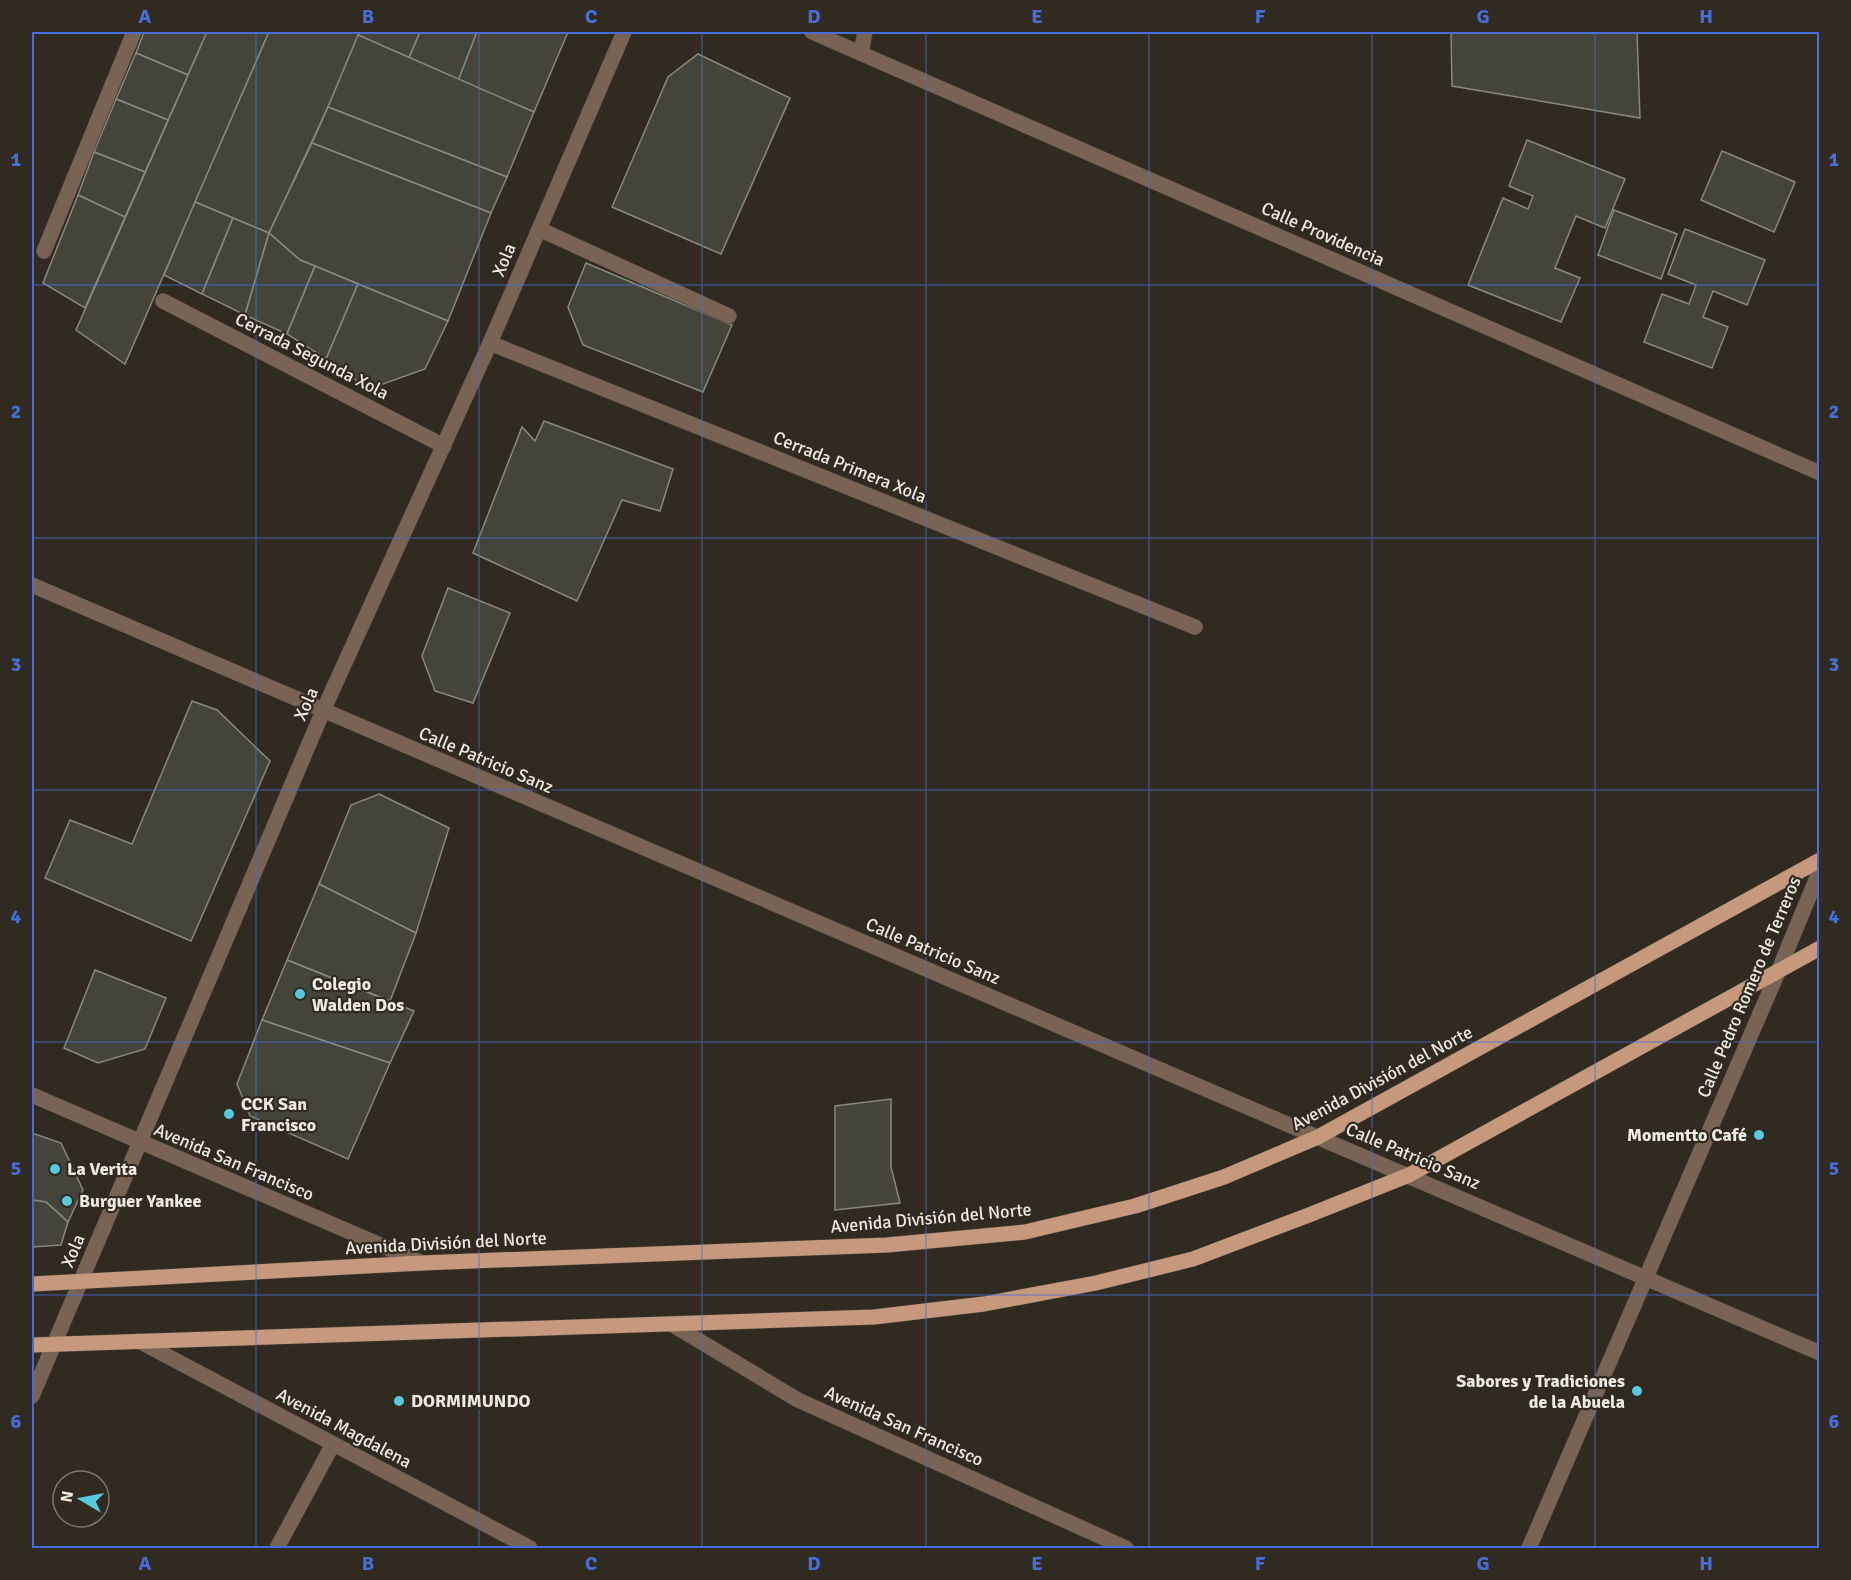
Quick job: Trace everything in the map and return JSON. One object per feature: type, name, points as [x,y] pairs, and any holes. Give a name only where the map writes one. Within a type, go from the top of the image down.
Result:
[{"type":"main road","name":"Avenida División del Norte","points":[[32,1284],[422,1263],[887,1245],[1025,1232],[1135,1206],[1224,1177],[1318,1137],[1820,860]]},
{"type":"main road","points":[[32,1345],[874,1317],[984,1304],[1096,1283],[1193,1259],[1409,1175],[1820,948]]},
{"type":"street","points":[[44,251],[134,32]]},
{"type":"street","name":"Xola","points":[[32,1396],[323,711],[490,343],[624,32]]},
{"type":"street","name":"Calle Providencia","points":[[812,32],[1820,473]]},
{"type":"street","points":[[861,53],[865,32]]},
{"type":"street","points":[[539,229],[729,316]]},
{"type":"street","name":"Cerrada Segunda Xola","points":[[163,301],[444,446]]},
{"type":"street","name":"Cerrada Primera Xola","points":[[490,343],[1196,627]]},
{"type":"street","name":"Calle Patricio Sanz","points":[[32,585],[1820,1353]]},
{"type":"street","name":"Calle Pedro Romero de Terreros","points":[[1528,1548],[1820,870]]},
{"type":"street","name":"Avenida San Francisco","points":[[32,1095],[422,1263]]},
{"type":"street","name":"Avenida San Francisco","points":[[673,1325],[798,1400],[1126,1548]]},
{"type":"street","name":"Avenida Magdalena","points":[[139,1341],[530,1548]]},
{"type":"street","points":[[277,1548],[333,1444]]},
{"type":"building","points":[[144,32],[207,32],[188,75],[136,53]]},
{"type":"building","points":[[207,32],[269,32],[125,364],[76,330]]},
{"type":"building","points":[[269,32],[360,32],[269,233],[195,202]]},
{"type":"building","points":[[360,32],[420,32],[409,58],[358,35]]},
{"type":"building","points":[[420,32],[477,32],[458,81],[409,58]]},
{"type":"building","points":[[477,32],[568,32],[534,112],[458,81]]},
{"type":"building","points":[[1451,32],[1637,32],[1640,118],[1452,86]]},
{"type":"building","points":[[358,35],[534,112],[507,177],[328,107]]},
{"type":"building","points":[[136,53],[188,75],[168,120],[116,99]]},
{"type":"building","points":[[698,54],[790,98],[721,254],[612,207],[668,77]]},
{"type":"building","points":[[116,99],[168,120],[145,172],[94,152]]},
{"type":"building","points":[[328,107],[507,177],[491,213],[312,143]]},
{"type":"building","points":[[1527,140],[1625,179],[1605,228],[1576,216],[1555,268],[1580,278],[1561,322],[1468,285],[1503,198],[1528,209],[1533,196],[1509,186]]},
{"type":"building","points":[[312,143],[491,213],[448,321],[300,260],[269,233]]},
{"type":"building","points":[[1722,151],[1795,182],[1774,232],[1701,200]]},
{"type":"building","points":[[94,152],[145,172],[125,217],[78,195]]},
{"type":"building","points":[[78,195],[125,217],[85,308],[43,283]]},
{"type":"building","points":[[195,202],[233,218],[202,294],[164,275]]},
{"type":"building","points":[[1614,210],[1677,234],[1661,279],[1598,255]]},
{"type":"building","points":[[233,218],[269,233],[245,315],[202,294]]},
{"type":"building","points":[[1685,229],[1765,260],[1747,305],[1713,291],[1703,317],[1728,327],[1712,368],[1644,342],[1662,294],[1689,304],[1696,285],[1668,274]]},
{"type":"building","points":[[269,233],[300,260],[315,266],[287,334],[245,315]]},
{"type":"building","points":[[586,263],[732,325],[703,392],[583,345],[568,307]]},
{"type":"building","points":[[315,266],[358,284],[326,359],[287,334]]},
{"type":"building","points":[[358,284],[448,321],[425,369],[369,389],[326,359]]},
{"type":"building","points":[[544,421],[673,469],[660,511],[622,500],[577,601],[473,553],[522,427],[535,441]]},
{"type":"building","points":[[448,588],[510,613],[473,703],[435,691],[422,656]]},
{"type":"building","points":[[192,701],[217,710],[270,761],[191,941],[45,878],[70,820],[132,844]]},
{"type":"building","points":[[379,794],[449,828],[416,933],[319,884],[351,805]]},
{"type":"building","points":[[319,884],[416,933],[390,1001],[287,960]]},
{"type":"building","points":[[287,960],[414,1011],[390,1063],[262,1020]]},
{"type":"building","points":[[95,970],[166,998],[145,1049],[98,1063],[64,1048]]},
{"type":"building","points":[[262,1020],[390,1063],[348,1159],[250,1116],[237,1084]]},
{"type":"building","points":[[891,1099],[891,1167],[900,1203],[835,1210],[835,1106]]},
{"type":"building","points":[[32,1133],[61,1143],[83,1190],[68,1222],[46,1202],[32,1200]]},
{"type":"building","points":[[32,1200],[46,1202],[68,1222],[61,1245],[32,1247]]},
{"type":"place","name":"Colegio Walden Dos","points":[[300,994]]},
{"type":"place","name":"CCK San Francisco","points":[[229,1114]]},
{"type":"place","name":"Momentto Café","points":[[1759,1135]]},
{"type":"place","name":"La Verita","points":[[55,1169]]},
{"type":"place","name":"Burguer Yankee","points":[[67,1201]]},
{"type":"place","name":"Sabores y Tradiciones de la Abuela","points":[[1637,1391]]},
{"type":"place","name":"DORMIMUNDO","points":[[399,1401]]}]
